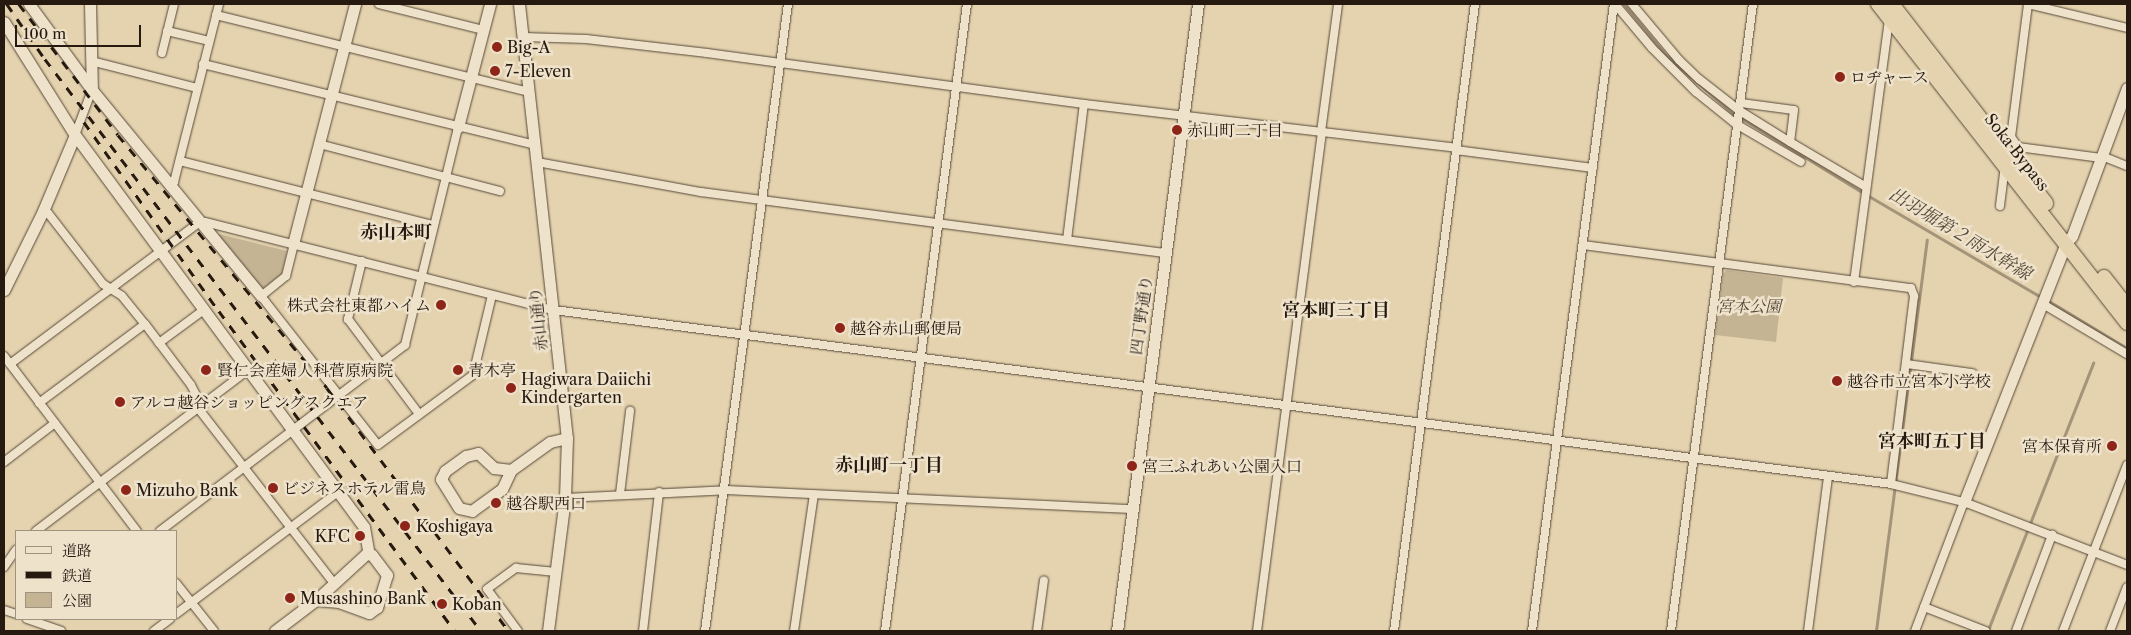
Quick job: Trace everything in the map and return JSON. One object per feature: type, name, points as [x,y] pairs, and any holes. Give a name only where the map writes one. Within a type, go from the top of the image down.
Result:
[{"type":"highway","name":"Soka Bypass","points":[[1878,4],[2005,166],[2127,306]]},
{"type":"highway","name":"Soka Bypass","points":[[1892,4],[2006,140],[2069,240],[2127,323]]},
{"type":"street","points":[[29,4],[92,90],[261,296],[378,445],[473,375],[492,295]]},
{"type":"street","points":[[4,290],[43,211],[92,90],[90,4]]},
{"type":"street","points":[[162,53],[174,4]]},
{"type":"street","points":[[169,185],[174,182],[180,161],[219,4]]},
{"type":"street","points":[[261,296],[286,276],[355,4]]},
{"type":"street","points":[[379,4],[483,30]]},
{"type":"street","points":[[161,530],[405,345],[433,225],[490,4]]},
{"type":"street","name":"赤山通り","points":[[519,4],[567,438],[564,498],[548,631]]},
{"type":"street","points":[[705,631],[726,490],[788,4]]},
{"type":"street","points":[[885,631],[967,4]]},
{"type":"street","name":"四丁野通り","points":[[1117,631],[1198,4]]},
{"type":"street","points":[[1257,631],[1338,4]]},
{"type":"street","points":[[1394,631],[1475,4]]},
{"type":"street","points":[[1615,4],[1675,72],[1736,124],[1801,162]]},
{"type":"street","points":[[1532,631],[1615,4]]},
{"type":"street","points":[[1632,4],[1679,60],[1740,107],[1790,142],[1866,187]]},
{"type":"street","points":[[1671,631],[1753,4]]},
{"type":"street","points":[[2127,28],[2028,4],[2006,140],[2018,147],[2101,157],[2127,166]]},
{"type":"street","points":[[216,15],[529,92]]},
{"type":"street","points":[[1854,282],[1889,18]]},
{"type":"street","points":[[4,22],[75,135],[162,249],[367,532],[369,554],[387,575],[377,607],[364,613],[339,602],[316,600]]},
{"type":"street","points":[[167,31],[209,41]]},
{"type":"street","points":[[522,36],[586,39],[781,63],[1084,104],[1185,114],[1593,168]]},
{"type":"street","points":[[91,62],[197,88]]},
{"type":"street","points":[[203,64],[535,145]]},
{"type":"street","points":[[1914,631],[2069,240],[2127,88]]},
{"type":"street","points":[[1067,240],[1084,104]]},
{"type":"street","points":[[1740,107],[1794,110],[1790,142]]},
{"type":"street","points":[[319,144],[500,191]]},
{"type":"street","points":[[180,161],[433,225]]},
{"type":"street","points":[[537,162],[701,192],[938,222],[1166,254]]},
{"type":"street","points":[[2000,206],[2005,166]]},
{"type":"street","points":[[43,211],[48,213],[109,288],[122,296],[159,343],[195,392],[198,408],[289,529],[333,582],[333,592],[339,602]]},
{"type":"street","points":[[10,364],[162,249],[205,222],[554,310],[1147,389],[1891,484],[1964,502],[2127,565]]},
{"type":"street","points":[[1583,245],[1911,288],[1914,296],[1891,484]]},
{"type":"street","points":[[362,261],[348,319],[419,414]]},
{"type":"street","points":[[2043,304],[2127,354]]},
{"type":"street","points":[[159,343],[205,309]]},
{"type":"street","points":[[40,403],[144,324]]},
{"type":"street","points":[[4,356],[136,530]]},
{"type":"street","points":[[1907,364],[1972,372]]},
{"type":"street","points":[[37,530],[248,370]]},
{"type":"street","points":[[620,494],[630,411]]},
{"type":"street","points":[[4,462],[55,424]]},
{"type":"street","points":[[511,470],[494,468],[478,453],[466,456],[445,471],[441,479],[459,508],[472,511],[502,489],[511,470],[550,442],[567,438]]},
{"type":"street","points":[[2063,631],[2127,465]]},
{"type":"street","points":[[1808,631],[1828,476]]},
{"type":"street","points":[[564,498],[726,490],[1132,510]]},
{"type":"street","points":[[178,612],[338,492]]},
{"type":"street","points":[[643,631],[659,492]]},
{"type":"street","points":[[794,631],[814,494]]},
{"type":"street","points":[[2016,631],[2052,535]]},
{"type":"street","points":[[4,567],[15,551]]},
{"type":"street","points":[[275,631],[316,600],[333,582],[369,554]]},
{"type":"street","points":[[518,631],[487,589],[516,568],[556,572]]},
{"type":"street","points":[[1037,631],[1044,580]]},
{"type":"street","points":[[178,585],[214,631]]},
{"type":"street","points":[[2110,631],[2127,586]]},
{"type":"street","points":[[1924,607],[1986,631]]},
{"type":"street","points":[[154,631],[169,620]]},
{"type":"street","points":[[43,621],[61,631]]},
{"type":"green space","points":[[219,234],[287,251],[282,274],[264,288],[259,287],[218,236]]},
{"type":"green space","name":"宮本公園","points":[[1726,270],[1783,278],[1776,342],[1715,335],[1723,275]]},
{"type":"waterway","name":"出羽堀第２雨水幹線","points":[[1624,4],[1666,55],[1733,113]]},
{"type":"waterway","name":"出羽堀第２雨水幹線","points":[[1743,119],[1862,192]]},
{"type":"waterway","name":"出羽堀第２雨水幹線","points":[[1869,196],[2038,295]]},
{"type":"waterway","points":[[1876,631],[1927,240]]},
{"type":"waterway","name":"出羽堀第２雨水幹線","points":[[2049,301],[2127,348]]},
{"type":"waterway","points":[[1988,630],[2093,363]]},
{"type":"railway","points":[[7,4],[45,59],[481,631]]},
{"type":"railway","points":[[19,4],[118,135],[327,388],[509,631]]},
{"type":"railway","points":[[84,122],[219,311],[455,631]]},
{"type":"place","name":"Big-A","points":[[497,47]]},
{"type":"place","name":"7-Eleven","points":[[495,71]]},
{"type":"place","name":"ロヂャース","points":[[1840,77]]},
{"type":"place","name":"赤山町二丁目","points":[[1177,130]]},
{"type":"place","name":"株式会社東都ハイム","points":[[441,305]]},
{"type":"place","name":"越谷赤山郵便局","points":[[840,328]]},
{"type":"place","name":"賢仁会産婦人科菅原病院","points":[[206,370]]},
{"type":"place","name":"青木亭","points":[[458,370]]},
{"type":"place","name":"越谷市立宮本小学校","points":[[1837,381]]},
{"type":"place","name":"Hagiwara Daiichi Kindergarten","points":[[511,388]]},
{"type":"place","name":"アルコ越谷ショッピングスクエア","points":[[120,402]]},
{"type":"place","name":"宮本保育所","points":[[2112,446]]},
{"type":"place","name":"宮三ふれあい公園入口","points":[[1132,466]]},
{"type":"place","name":"ビジネスホテル雷鳥","points":[[273,488]]},
{"type":"place","name":"Mizuho Bank","points":[[126,490]]},
{"type":"place","name":"越谷駅西口","points":[[496,503]]},
{"type":"place","name":"Koshigaya","points":[[405,526]]},
{"type":"place","name":"KFC","points":[[360,536]]},
{"type":"place","name":"Musashino Bank","points":[[290,598]]},
{"type":"place","name":"Koban","points":[[442,604]]},
{"type":"district","name":"赤山本町","points":[[396,232]]},
{"type":"district","name":"宮本町三丁目","points":[[1336,310]]},
{"type":"district","name":"宮本町五丁目","points":[[1932,441]]},
{"type":"district","name":"赤山町一丁目","points":[[889,465]]}]
